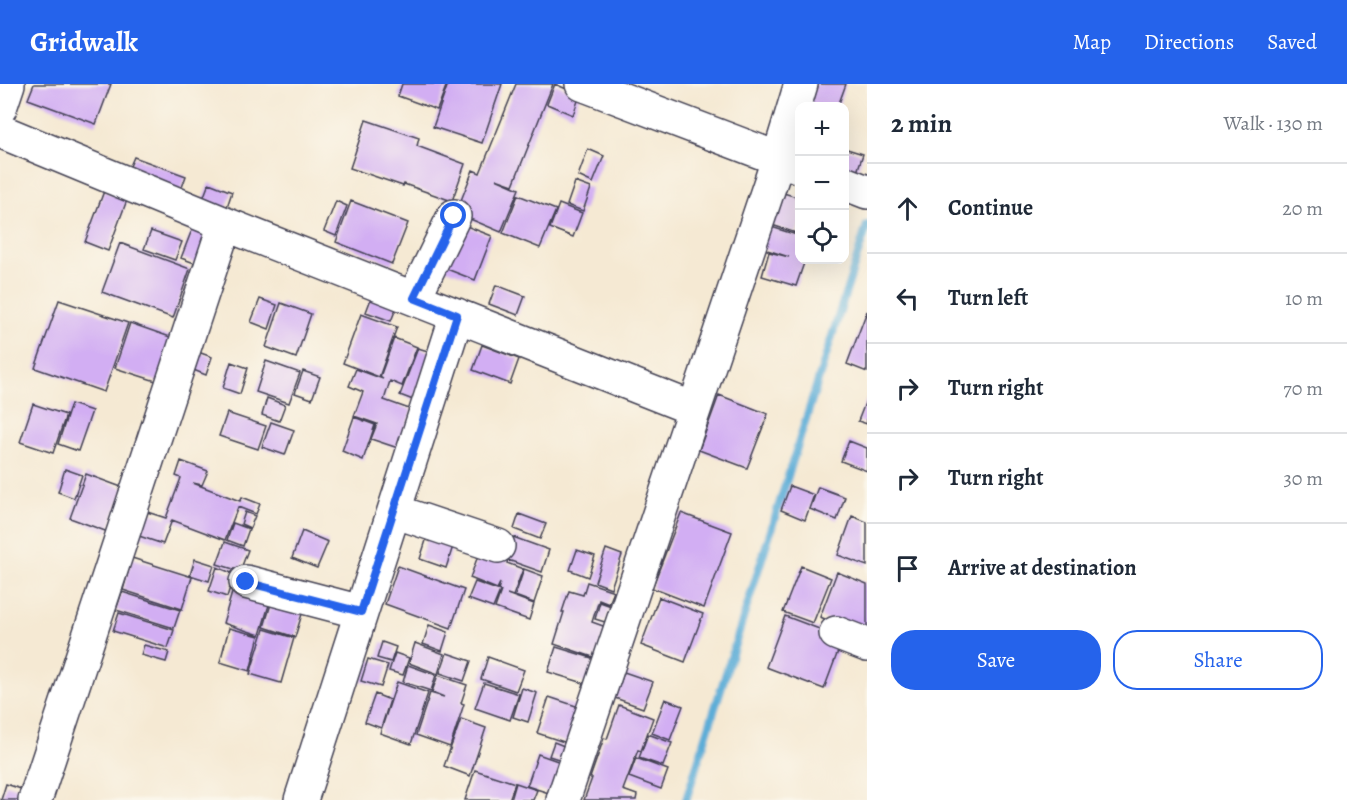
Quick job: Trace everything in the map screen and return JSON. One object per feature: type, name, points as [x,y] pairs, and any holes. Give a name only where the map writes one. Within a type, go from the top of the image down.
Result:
[{"type":"street","points":[[0,108],[8,84]]},
{"type":"street","points":[[582,84],[789,164]]},
{"type":"street","points":[[563,800],[694,409],[789,164],[801,84]]},
{"type":"street","points":[[0,131],[225,224],[694,409]]},
{"type":"street","points":[[414,298],[454,216]]},
{"type":"street","points":[[35,800],[225,224]]},
{"type":"street","points":[[301,800],[457,315]]},
{"type":"street","points":[[394,511],[498,546]]},
{"type":"street","points":[[246,582],[361,612]]},
{"type":"street","points":[[836,633],[867,645]]},
{"type":"building","points":[[34,84],[111,84],[96,124],[28,99]]},
{"type":"building","points":[[402,84],[447,84],[437,110],[398,96]]},
{"type":"building","points":[[448,84],[502,84],[482,143],[433,127]]},
{"type":"building","points":[[516,84],[553,84],[513,185],[496,179],[519,189],[501,232],[456,213],[473,170],[480,173]]},
{"type":"building","points":[[555,84],[580,95],[573,115],[547,104]]},
{"type":"building","points":[[813,84],[846,84],[839,102],[806,102]]},
{"type":"building","points":[[366,120],[419,138],[417,146],[465,164],[452,201],[350,168]]},
{"type":"building","points":[[588,149],[604,156],[593,183],[578,176]]},
{"type":"building","points":[[849,150],[863,154],[856,175],[849,173]]},
{"type":"building","points":[[134,157],[186,176],[180,193],[127,173]]},
{"type":"building","points":[[575,182],[591,188],[583,211],[567,205]]},
{"type":"building","points":[[209,183],[232,192],[225,213],[201,204]]},
{"type":"building","points":[[104,191],[127,200],[108,251],[85,242]]},
{"type":"building","points":[[777,191],[795,196],[795,233],[766,223]]},
{"type":"building","points":[[518,195],[556,210],[540,248],[503,233]]},
{"type":"building","points":[[336,201],[347,206],[336,236],[324,231]]},
{"type":"building","points":[[351,201],[408,223],[392,264],[336,242]]},
{"type":"building","points":[[559,204],[582,213],[573,237],[550,228]]},
{"type":"building","points":[[456,222],[492,236],[475,280],[439,266]]},
{"type":"building","points":[[765,225],[795,234],[795,264],[804,264],[796,286],[762,276],[769,252],[789,257],[758,247]]},
{"type":"building","points":[[193,227],[208,233],[197,264],[181,258]]},
{"type":"building","points":[[151,231],[182,242],[175,260],[144,249]]},
{"type":"building","points":[[120,243],[190,269],[173,318],[102,292]]},
{"type":"building","points":[[496,285],[525,296],[518,315],[489,304]]},
{"type":"building","points":[[372,296],[397,306],[391,321],[366,312]]},
{"type":"building","points":[[260,299],[277,305],[269,329],[251,322]]},
{"type":"building","points":[[59,300],[128,323],[104,392],[35,368]]},
{"type":"building","points":[[281,303],[311,314],[296,358],[266,347]]},
{"type":"building","points":[[867,311],[867,372],[847,364]]},
{"type":"building","points":[[361,314],[397,327],[379,377],[343,363]]},
{"type":"building","points":[[130,323],[173,338],[159,382],[115,368]]},
{"type":"building","points":[[394,338],[417,347],[402,386],[390,381],[384,400],[412,410],[398,448],[371,439],[377,424],[354,416],[363,392],[349,386],[356,369],[383,379],[380,377]]},
{"type":"building","points":[[482,345],[519,359],[510,384],[473,370]]},
{"type":"building","points":[[418,348],[431,352],[413,400],[400,395]]},
{"type":"building","points":[[198,352],[212,357],[206,375],[191,369]]},
{"type":"building","points":[[266,361],[300,373],[289,403],[256,392]]},
{"type":"building","points":[[231,362],[248,368],[240,394],[223,388]]},
{"type":"building","points":[[303,371],[320,377],[312,399],[295,393]]},
{"type":"building","points":[[719,395],[768,414],[747,468],[699,450]]},
{"type":"building","points":[[267,398],[285,405],[279,421],[262,415]]},
{"type":"building","points":[[867,398],[867,424],[858,421]]},
{"type":"building","points":[[33,404],[66,415],[53,453],[20,442]]},
{"type":"building","points":[[71,404],[92,411],[78,451],[58,444]]},
{"type":"building","points":[[227,413],[266,426],[258,449],[219,436]]},
{"type":"building","points":[[354,417],[375,425],[363,460],[342,451]]},
{"type":"building","points":[[271,422],[294,430],[285,455],[262,447]]},
{"type":"building","points":[[849,441],[867,448],[867,471],[841,461]]},
{"type":"building","points":[[181,461],[208,471],[202,485],[193,483],[240,501],[242,497],[260,504],[256,514],[238,507],[225,540],[172,520],[163,544],[136,535],[144,511],[166,518],[181,478],[176,476]]},
{"type":"building","points":[[65,469],[82,475],[74,498],[58,492]]},
{"type":"building","points":[[86,474],[124,488],[108,532],[70,518]]},
{"type":"building","points":[[790,486],[814,495],[805,520],[781,510]]},
{"type":"building","points":[[818,487],[845,497],[837,520],[810,509]]},
{"type":"building","points":[[245,512],[255,516],[250,528],[241,524]]},
{"type":"building","points":[[681,513],[732,532],[704,608],[652,588]]},
{"type":"building","points":[[519,514],[546,524],[540,539],[514,529]]},
{"type":"building","points":[[852,516],[867,522],[867,566],[838,555]]},
{"type":"building","points":[[233,523],[249,529],[243,546],[227,540]]},
{"type":"building","points":[[302,531],[328,542],[317,568],[292,558]]},
{"type":"building","points":[[429,531],[455,540],[446,568],[420,559]]},
{"type":"building","points":[[513,537],[549,550],[542,572],[508,560],[507,563],[523,569],[513,596],[507,594],[534,604],[529,620],[495,608],[501,591],[498,590],[500,583],[497,589],[470,578],[480,550],[505,560]]},
{"type":"building","points":[[225,542],[248,550],[240,571],[217,564]]},
{"type":"building","points":[[606,549],[622,555],[611,588],[595,582]]},
{"type":"building","points":[[577,550],[595,556],[588,577],[570,570]]},
{"type":"building","points":[[132,558],[192,577],[182,609],[123,590]]},
{"type":"building","points":[[195,559],[214,565],[209,581],[190,575]]},
{"type":"building","points":[[398,566],[464,590],[451,628],[385,604]]},
{"type":"building","points":[[801,566],[831,578],[813,623],[783,612]]},
{"type":"building","points":[[217,567],[234,574],[227,597],[209,591]]},
{"type":"building","points":[[524,569],[543,576],[534,603],[515,596]]},
{"type":"building","points":[[837,572],[867,584],[867,635],[820,617]]},
{"type":"building","points":[[475,582],[500,591],[493,608],[468,599]]},
{"type":"building","points":[[587,582],[614,591],[609,604],[599,600],[592,622],[606,627],[596,658],[554,644],[569,591],[583,595]]},
{"type":"building","points":[[234,586],[271,598],[260,635],[223,623]]},
{"type":"building","points":[[122,592],[180,610],[174,628],[116,610]]},
{"type":"building","points":[[274,594],[305,604],[295,637],[264,627]]},
{"type":"building","points":[[659,597],[703,614],[685,662],[641,645]]},
{"type":"building","points":[[600,602],[611,606],[605,622],[595,619]]},
{"type":"building","points":[[119,613],[174,630],[168,648],[113,631]]},
{"type":"building","points":[[785,616],[843,638],[824,689],[766,667]]},
{"type":"building","points":[[429,625],[448,632],[442,651],[423,644]]},
{"type":"building","points":[[229,628],[259,636],[250,671],[220,662]]},
{"type":"building","points":[[264,629],[294,638],[281,683],[250,674]]},
{"type":"building","points":[[382,642],[396,647],[391,662],[377,658]]},
{"type":"building","points":[[415,643],[444,654],[438,674],[409,663]]},
{"type":"building","points":[[144,645],[169,652],[166,662],[141,655]]},
{"type":"building","points":[[556,647],[595,659],[587,684],[548,672]]},
{"type":"building","points":[[395,653],[409,658],[403,675],[389,671]]},
{"type":"building","points":[[447,653],[471,661],[464,681],[440,673]]},
{"type":"building","points":[[488,657],[524,670],[516,691],[481,679]]},
{"type":"building","points":[[368,659],[388,665],[381,687],[361,681]]},
{"type":"building","points":[[408,665],[436,675],[431,691],[403,682]]},
{"type":"building","points":[[624,672],[653,682],[643,708],[615,698]]},
{"type":"building","points":[[438,675],[467,685],[461,703],[464,704],[450,747],[416,735],[430,693],[444,697],[432,692]]},
{"type":"building","points":[[397,682],[428,693],[411,744],[380,733]]},
{"type":"building","points":[[484,683],[519,694],[510,720],[475,708]]},
{"type":"building","points":[[522,688],[537,693],[528,722],[513,717]]},
{"type":"building","points":[[375,694],[390,700],[381,728],[365,722]]},
{"type":"building","points":[[549,697],[579,707],[567,743],[537,733]]},
{"type":"building","points":[[665,699],[683,706],[670,740],[652,733]]},
{"type":"building","points":[[619,705],[653,718],[623,790],[637,795],[636,800],[584,800],[604,738],[607,739]]},
{"type":"building","points":[[461,719],[486,728],[470,776],[444,766]]},
{"type":"building","points":[[648,734],[672,743],[663,766],[639,758]]},
{"type":"building","points":[[554,742],[569,748],[565,761],[549,756]]},
{"type":"building","points":[[538,754],[566,764],[555,795],[527,786]]},
{"type":"building","points":[[636,758],[668,770],[661,789],[629,777]]},
{"type":"building","points":[[475,770],[515,783],[509,800],[465,800]]},
{"type":"building","points":[[516,783],[537,790],[533,800],[511,800]]},
{"type":"building","points":[[6,784],[24,790],[21,800],[1,800]]},
{"type":"waterway","points":[[686,800],[867,225]]},
{"type":"route","points":[[246,582],[361,612],[457,315],[414,298],[454,216]]}]
